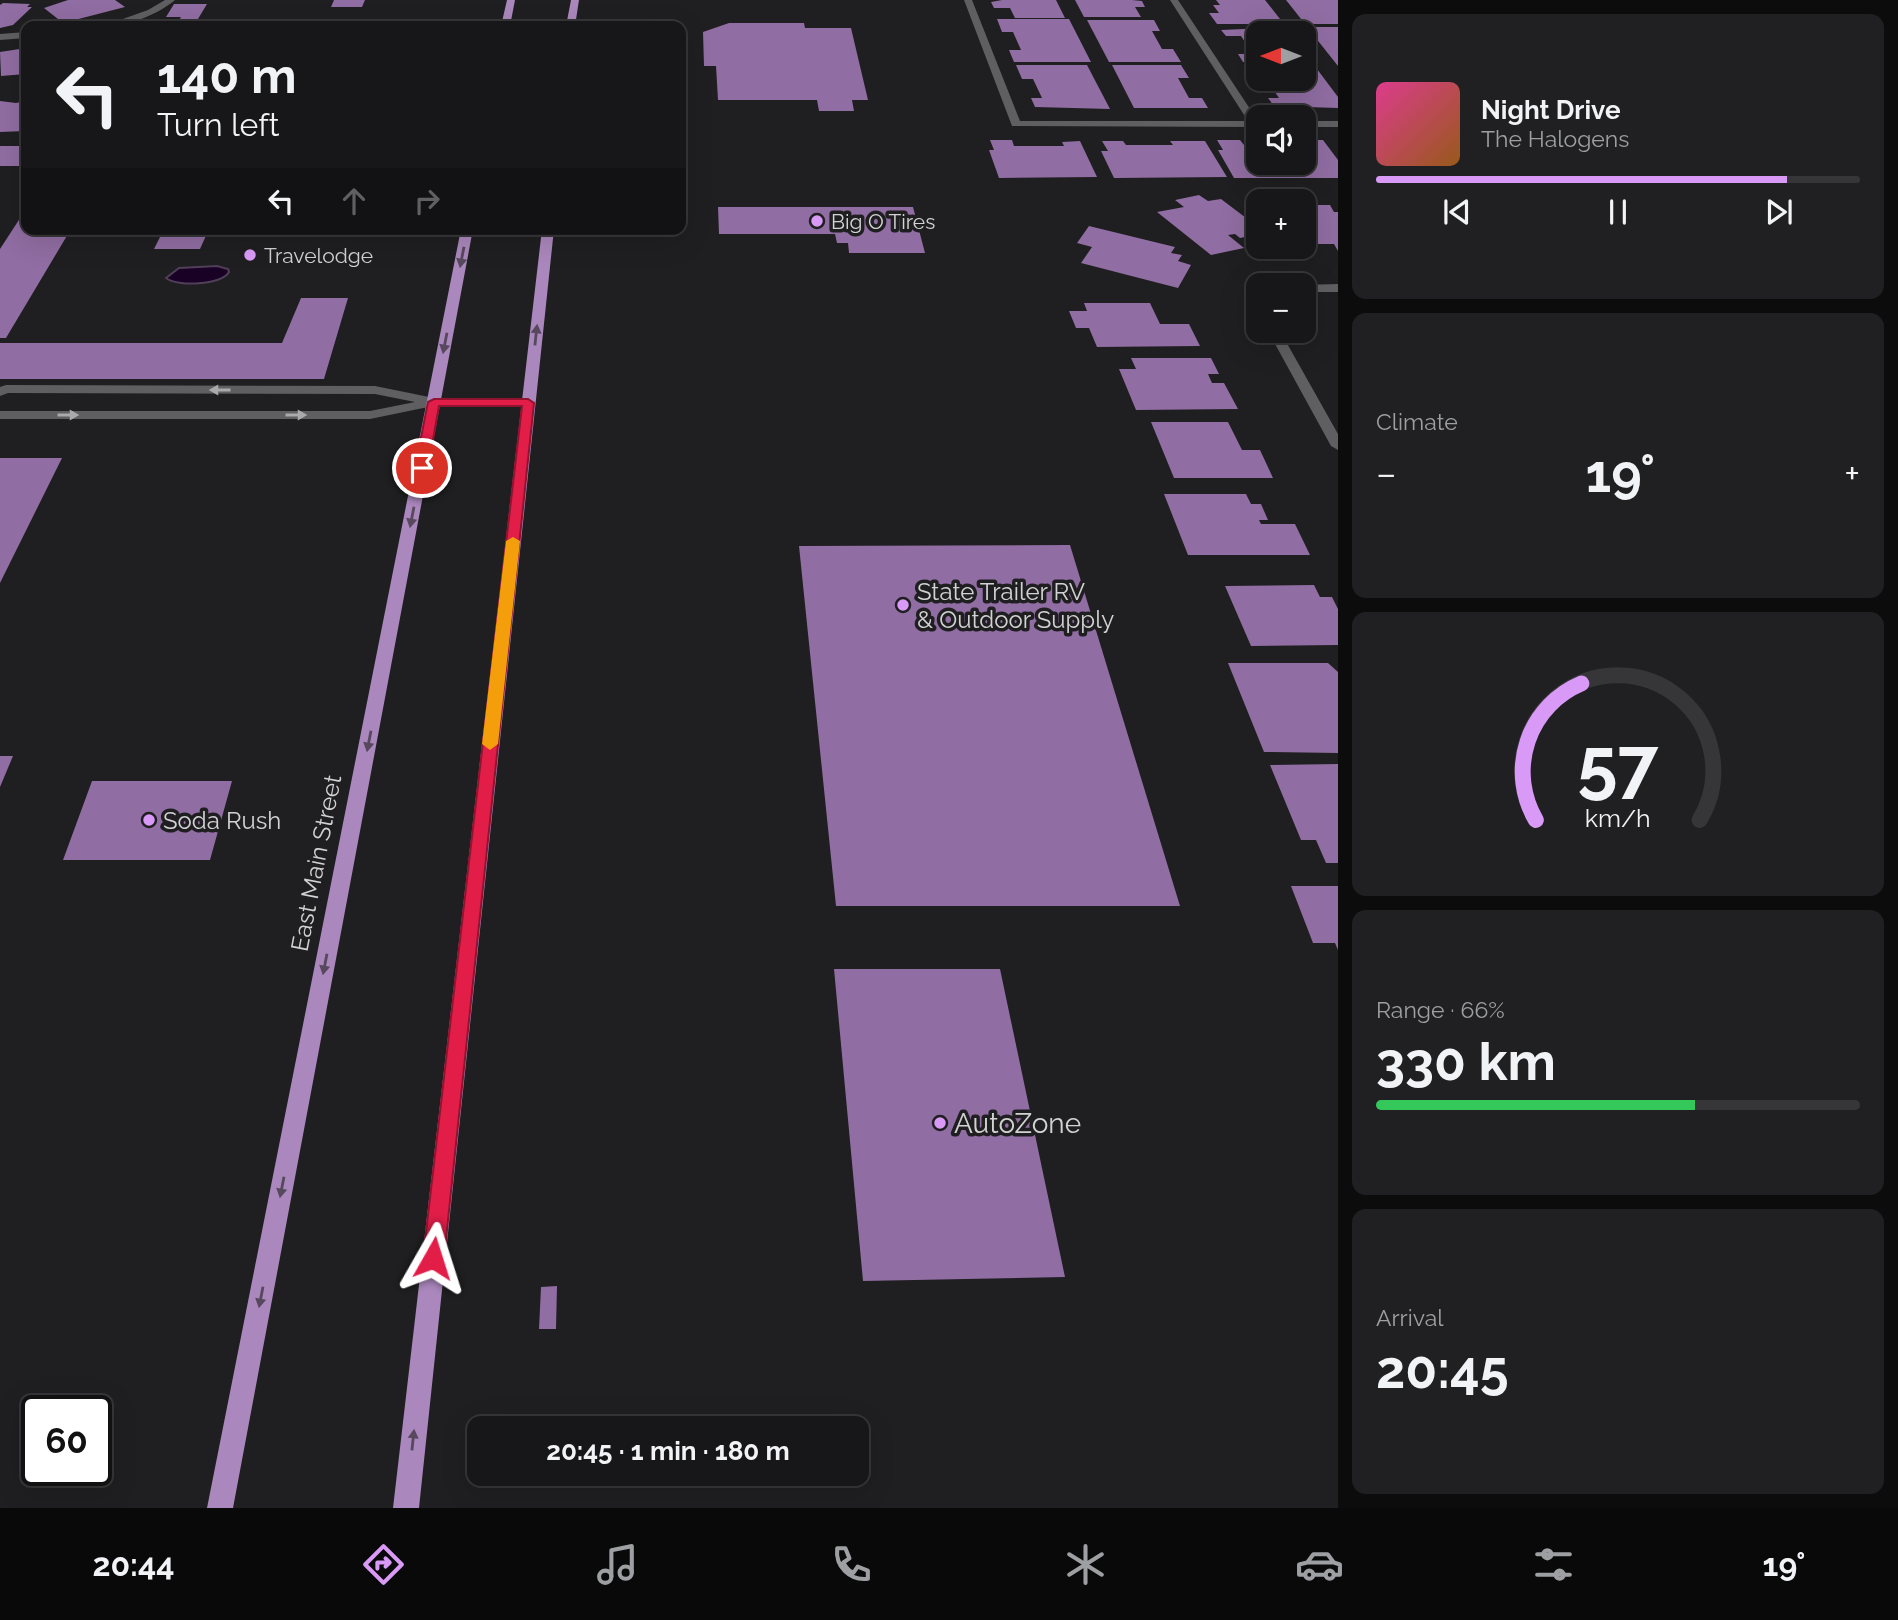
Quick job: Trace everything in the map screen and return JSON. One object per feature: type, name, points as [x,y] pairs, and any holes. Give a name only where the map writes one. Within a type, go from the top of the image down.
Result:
[{"type":"main road","points":[[506,21],[510,0]]},
{"type":"main road","points":[[572,21],[575,0]]},
{"type":"main road","name":"East Main Street","points":[[220,1508],[466,235]]},
{"type":"main road","points":[[406,1508],[547,235]]},
{"type":"street","points":[[123,21],[151,12],[171,0]]},
{"type":"street","points":[[968,0],[1016,124],[1246,124]]},
{"type":"street","points":[[1174,0],[1246,108]]},
{"type":"street","points":[[0,37],[21,36]]},
{"type":"street","points":[[1316,124],[1338,124]]},
{"type":"street","points":[[1316,288],[1338,288]]},
{"type":"street","points":[[1281,343],[1338,446]]},
{"type":"street","points":[[0,392],[6,389],[375,390],[434,402],[528,403]]},
{"type":"street","points":[[0,415],[370,415],[434,402]]},
{"type":"shaded area","points":[[217,266],[228,269],[229,272],[218,280],[180,283],[166,278],[179,268]]},
{"type":"building","points":[[68,0],[115,0],[125,7],[71,21],[60,21],[44,8]]},
{"type":"building","points":[[334,0],[365,0],[362,7],[331,7]]},
{"type":"building","points":[[1056,0],[1065,18],[1015,18],[1010,8],[994,8],[991,2]]},
{"type":"building","points":[[1075,0],[1142,1],[1145,7],[1135,7],[1141,17],[1084,17]]},
{"type":"building","points":[[1216,0],[1265,0],[1282,21],[1217,24],[1209,13],[1219,13],[1213,5],[1220,5]]},
{"type":"building","points":[[1286,0],[1338,0],[1338,24],[1303,21]]},
{"type":"building","points":[[30,4],[27,7],[32,7],[13,25],[0,28],[0,5]]},
{"type":"building","points":[[174,4],[207,4],[197,21],[179,21],[181,17],[166,17]]},
{"type":"building","points":[[997,19],[1069,19],[1091,62],[1014,62],[1009,50],[1021,50],[1013,32],[1002,32]]},
{"type":"building","points":[[1087,20],[1154,20],[1160,31],[1152,31],[1162,49],[1173,49],[1181,62],[1109,62]]},
{"type":"building","points":[[729,23],[804,23],[805,28],[851,28],[868,100],[852,100],[854,111],[819,111],[817,100],[718,100],[716,66],[704,66],[703,32]]},
{"type":"building","points":[[1316,27],[1338,27],[1338,66],[1316,38]]},
{"type":"building","points":[[1246,29],[1246,44],[1241,36],[1226,36],[1221,30]]},
{"type":"building","points":[[21,49],[21,74],[1,76],[0,52]]},
{"type":"building","points":[[1238,54],[1246,54],[1246,62],[1243,62]]},
{"type":"building","points":[[1016,65],[1087,65],[1110,109],[1035,107],[1031,98],[1042,98],[1033,79],[1022,79]]},
{"type":"building","points":[[1112,65],[1181,65],[1189,78],[1178,78],[1189,98],[1202,98],[1208,108],[1134,108]]},
{"type":"building","points":[[1317,69],[1338,97],[1338,108],[1273,105],[1268,98],[1279,98],[1274,91],[1316,91]]},
{"type":"building","points":[[0,101],[21,102],[21,131],[0,132]]},
{"type":"building","points":[[990,140],[1012,140],[1014,146],[1064,146],[1062,142],[1080,141],[1097,177],[999,178],[989,150],[994,150]]},
{"type":"building","points":[[1217,140],[1240,140],[1246,145],[1246,175],[1316,175],[1316,140],[1323,140],[1338,160],[1338,178],[1234,178],[1218,150],[1223,150]]},
{"type":"building","points":[[1102,141],[1123,141],[1126,145],[1173,145],[1170,141],[1205,141],[1227,177],[1114,178],[1101,151],[1108,151]]},
{"type":"building","points":[[0,146],[21,146],[21,166],[0,166]]},
{"type":"building","points":[[1199,195],[1208,201],[1221,199],[1246,218],[1246,237],[1228,235],[1244,248],[1211,255],[1157,212],[1184,207],[1175,200]]},
{"type":"building","points":[[1316,205],[1330,205],[1334,212],[1338,212],[1338,251],[1334,244],[1316,244]]},
{"type":"building","name":"Big O Tires","points":[[718,207],[913,207],[925,253],[849,253],[848,243],[837,243],[835,234],[719,234]]},
{"type":"building","points":[[21,217],[21,235],[67,235],[6,338],[0,338],[0,249]]},
{"type":"building","points":[[1089,226],[1175,247],[1171,253],[1182,255],[1178,261],[1191,265],[1178,288],[1081,263],[1092,247],[1077,243]]},
{"type":"building","points":[[161,235],[206,235],[200,249],[154,249]]},
{"type":"building","points":[[301,298],[348,298],[324,379],[0,379],[0,343],[282,343]]},
{"type":"building","points":[[1084,303],[1150,303],[1160,324],[1189,324],[1200,346],[1097,347],[1089,328],[1076,328],[1069,311],[1087,311]]},
{"type":"building","points":[[1131,358],[1211,358],[1219,374],[1208,374],[1212,383],[1224,383],[1238,409],[1136,410],[1119,369],[1136,369]]},
{"type":"building","points":[[1151,422],[1228,422],[1242,450],[1260,450],[1273,478],[1174,478]]},
{"type":"building","points":[[0,458],[62,458],[0,583]]},
{"type":"building","points":[[1164,494],[1246,494],[1251,504],[1261,504],[1268,520],[1259,520],[1261,524],[1295,524],[1310,555],[1188,555]]},
{"type":"building","points":[[1070,545],[1180,906],[836,906],[799,546]]},
{"type":"building","points":[[1314,585],[1320,597],[1332,597],[1338,609],[1338,645],[1251,646],[1225,586]]},
{"type":"building","points":[[1228,663],[1328,663],[1338,672],[1338,753],[1264,752]]},
{"type":"building","points":[[0,756],[13,756],[0,787]]},
{"type":"building","points":[[1338,764],[1338,863],[1326,863],[1316,840],[1301,840],[1270,765]]},
{"type":"building","name":"Soda Rush","points":[[92,781],[232,781],[210,860],[63,860]]},
{"type":"building","points":[[1291,886],[1338,886],[1338,950],[1335,943],[1313,943]]},
{"type":"building","name":"AutoZone","points":[[834,969],[1000,969],[1065,1277],[863,1281]]},
{"type":"building","points":[[557,1286],[556,1329],[539,1329],[541,1287]]},
{"type":"slow traffic","points":[[490,744],[513,541]]},
{"type":"place","name":"Big O Tires","points":[[817,221]]},
{"type":"place","name":"Travelodge","points":[[250,255]]},
{"type":"place","name":"State Trailer RV & Outdoor Supply","points":[[903,605]]},
{"type":"place","name":"Soda Rush","points":[[149,820]]},
{"type":"place","name":"AutoZone","points":[[940,1123]]},
{"type":"route","points":[[422,468],[434,402],[528,403],[433,1258]]}]
